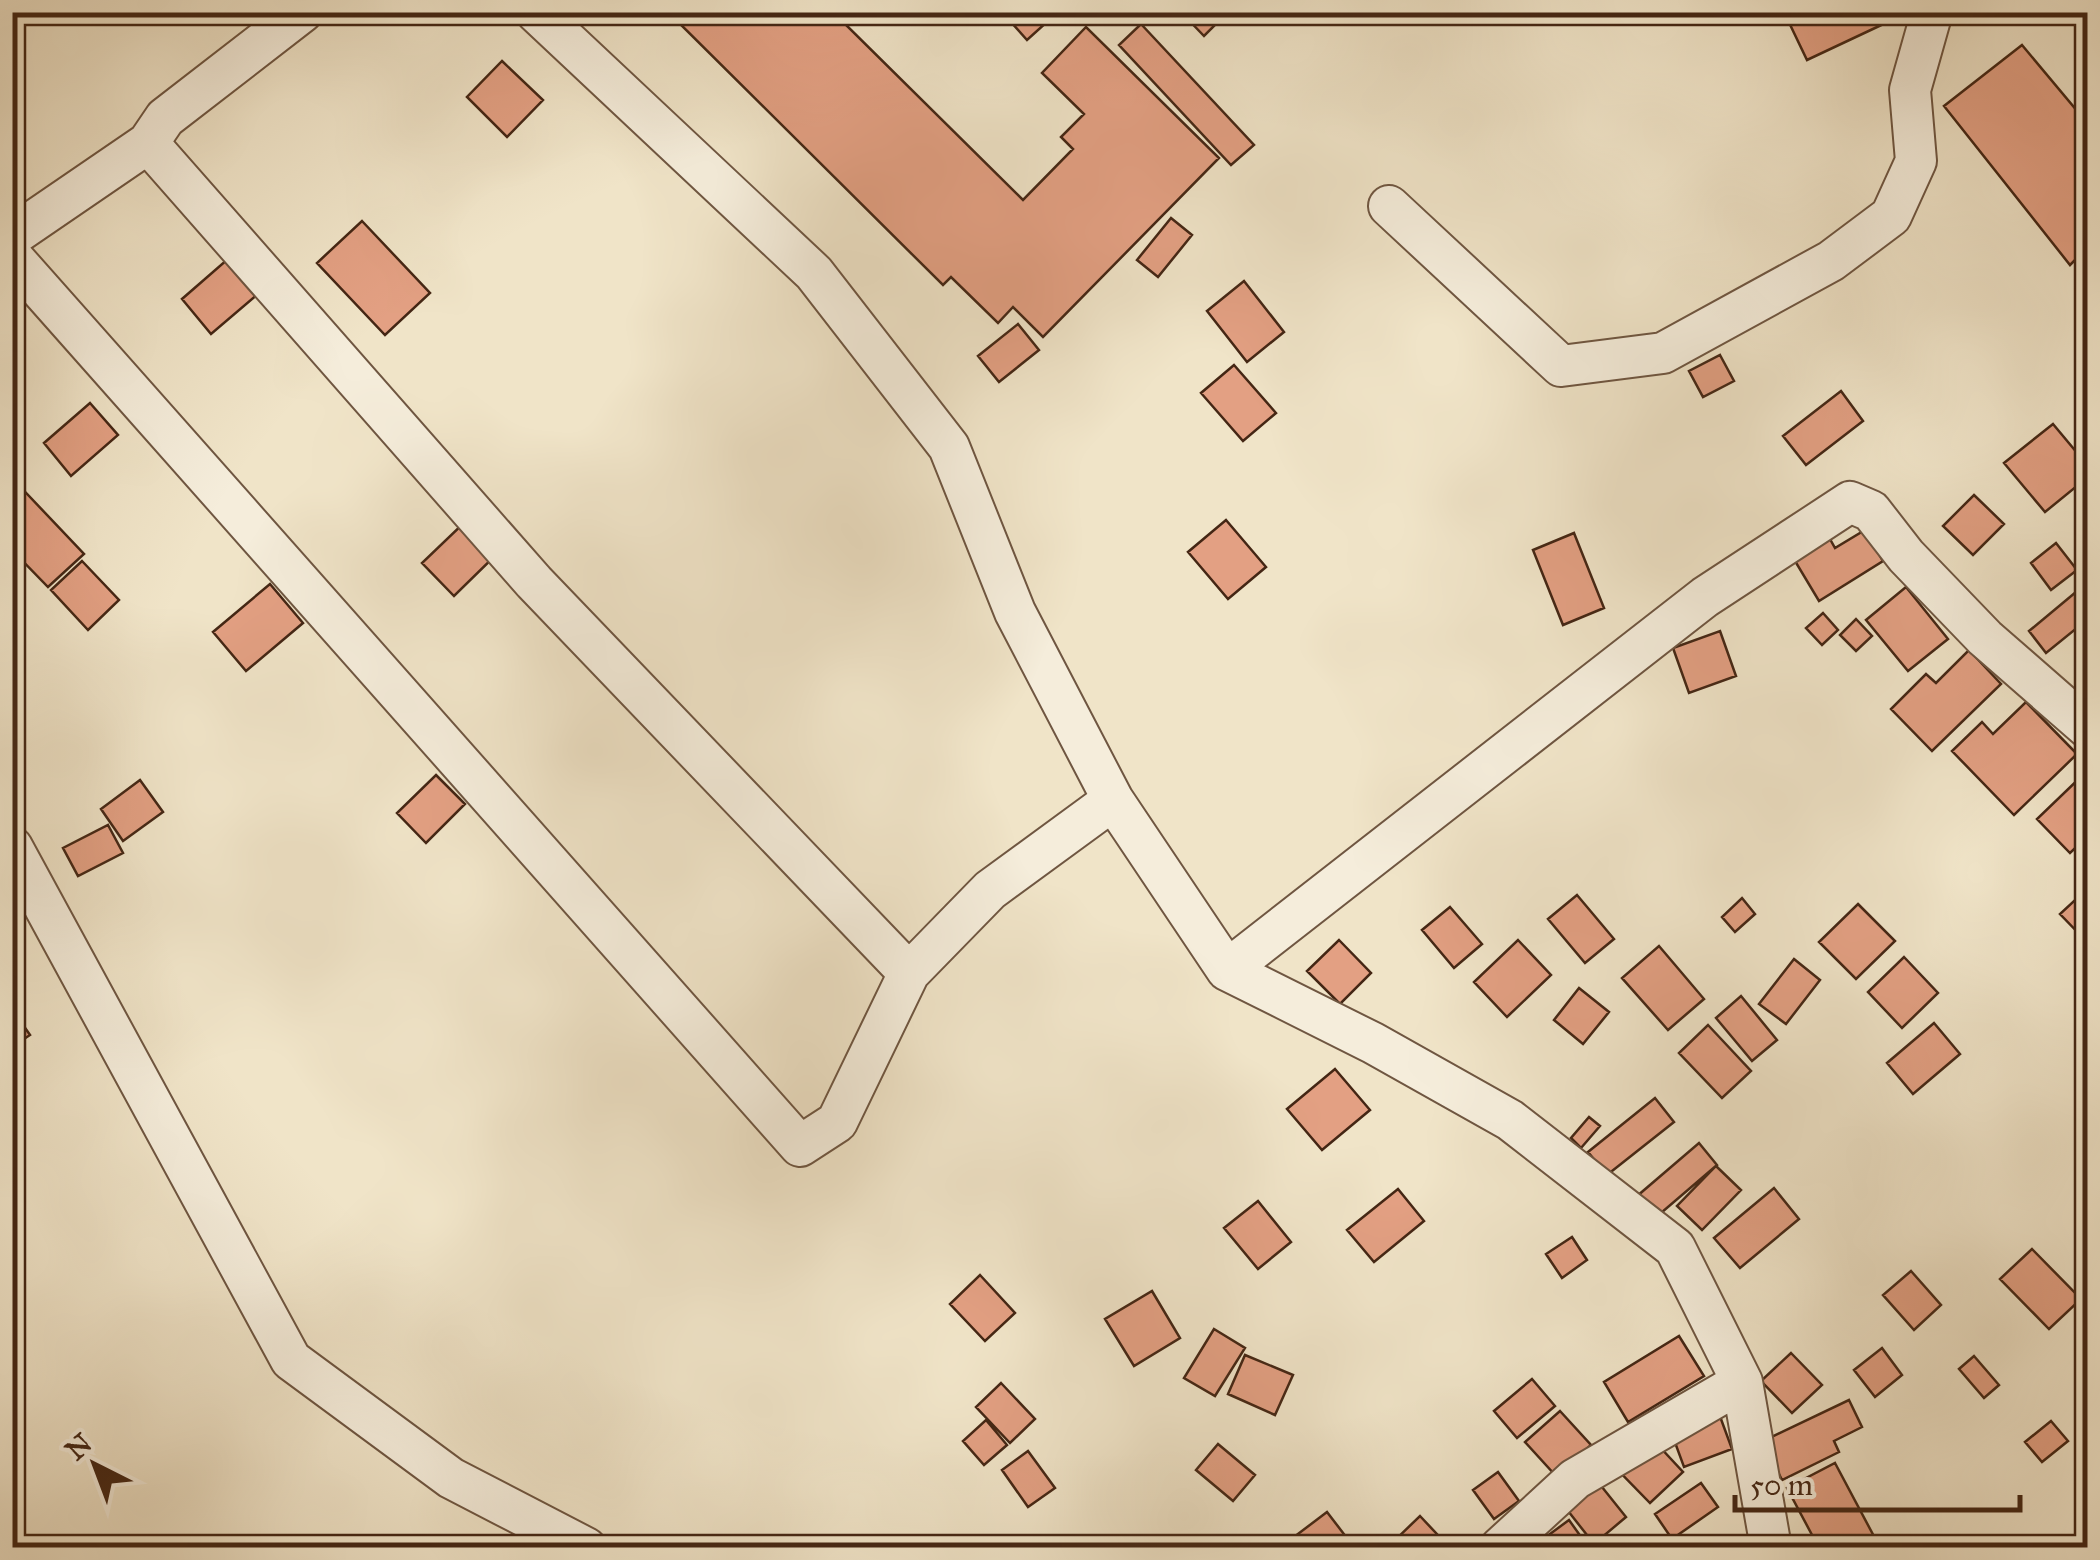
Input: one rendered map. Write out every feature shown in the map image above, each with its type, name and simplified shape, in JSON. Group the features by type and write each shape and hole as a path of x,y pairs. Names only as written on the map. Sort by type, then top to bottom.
{"street":[{"path":"12,236 148,143 165,118 302,12"},
{"path":"536,12 814,273 949,447 1015,612 1113,800 1227,970 1373,1043 1510,1120 1675,1248 1742,1382 1771,1548"},
{"path":"1390,206 1561,366 1663,354 1831,260 1891,216 1916,161 1910,90 1932,12"},
{"path":"148,143 534,582 908,973"},
{"path":"12,256 800,1146 837,1122 908,973 990,890 1113,800"},
{"path":"1227,970 1705,597 1850,502 1870,511 1906,556 1984,638 2088,728"},
{"path":"12,847 291,1360 451,1478 586,1548"},
{"path":"1500,1548 1574,1479 1742,1382"}],"building":[{"path":"668,12 833,12 1023,200 1073,149 1061,137 1084,114 1042,73 1086,27 1219,158 1043,337 1013,307 998,323 951,277 943,285"},
{"path":"1002,12 1058,12 1027,40"},
{"path":"1181,12 1228,12 1204,36"},
{"path":"1784,12 1909,12 1807,60"},
{"path":"1141,24 1254,145 1231,165 1119,45"},
{"path":"2022,45 2088,124 2088,247 2070,265 1944,106"},
{"path":"502,61 543,100 507,137 467,97"},
{"path":"1171,218 1192,235 1158,277 1137,260"},
{"path":"362,221 430,293 385,335 317,263"},
{"path":"236,252 266,287 211,334 182,299"},
{"path":"1244,281 1284,332 1247,362 1207,311"},
{"path":"1018,324 1039,350 999,382 978,356"},
{"path":"1720,355 1734,381 1703,397 1689,371"},
{"path":"1234,365 1276,413 1243,441 1201,393"},
{"path":"1841,391 1863,421 1806,465 1783,436"},
{"path":"90,403 118,435 71,476 44,443"},
{"path":"2053,424 2088,466 2088,477 2045,512 2004,463"},
{"path":"12,478 84,554 48,587 12,550"},
{"path":"1974,495 2004,524 1973,555 1943,526"},
{"path":"470,517 501,550 454,596 422,563"},
{"path":"1226,520 1266,567 1228,599 1188,552"},
{"path":"1825,530 1835,548 1865,530 1883,561 1819,601 1789,551"},
{"path":"1574,533 1604,608 1563,625 1533,550"},
{"path":"2056,543 2077,570 2051,590 2031,563"},
{"path":"82,561 119,600 88,630 51,590"},
{"path":"2088,582 2088,619 2046,653 2029,631"},
{"path":"270,584 303,623 246,671 213,632"},
{"path":"1906,587 1948,639 1908,671 1866,620"},
{"path":"1823,613 1838,630 1822,645 1806,628"},
{"path":"1856,619 1872,636 1856,651 1840,635"},
{"path":"1720,631 1736,676 1689,693 1673,648"},
{"path":"1969,650 2001,684 1932,751 1891,709 1926,674 1936,683"},
{"path":"2026,702 2077,754 2014,815 1952,751 1982,722 1993,734"},
{"path":"2088,770 2088,836 2070,853 2037,819"},
{"path":"436,775 465,804 426,843 397,813"},
{"path":"140,780 163,812 123,841 101,809"},
{"path":"108,825 123,853 78,876 63,848"},
{"path":"2088,888 2088,943 2060,914"},
{"path":"1577,895 1614,939 1585,963 1548,919"},
{"path":"1742,898 1755,914 1735,932 1722,917"},
{"path":"1858,904 1895,941 1856,979 1819,942"},
{"path":"1450,907 1482,944 1454,968 1422,930"},
{"path":"1339,940 1371,973 1340,1004 1307,971"},
{"path":"1518,940 1551,975 1507,1017 1474,982"},
{"path":"1659,946 1704,999 1668,1030 1622,978"},
{"path":"1904,957 1938,993 1902,1028 1868,992"},
{"path":"1794,959 1820,980 1786,1024 1759,1004"},
{"path":"1579,988 1609,1012 1583,1044 1554,1020"},
{"path":"1741,996 1777,1040 1752,1061 1716,1018"},
{"path":"12,1009 30,1035 12,1047"},
{"path":"1934,1023 1960,1054 1913,1094 1887,1063"},
{"path":"1708,1025 1751,1071 1722,1098 1679,1053"},
{"path":"1335,1069 1370,1110 1322,1150 1287,1109"},
{"path":"1655,1098 1674,1122 1607,1175 1588,1152"},
{"path":"1589,1117 1600,1126 1581,1148 1571,1138"},
{"path":"1699,1143 1717,1165 1654,1219 1636,1197"},
{"path":"1716,1166 1741,1190 1702,1230 1677,1206"},
{"path":"1774,1188 1799,1219 1740,1268 1714,1238"},
{"path":"1398,1189 1424,1221 1374,1262 1347,1230"},
{"path":"1258,1201 1291,1242 1258,1269 1224,1228"},
{"path":"1572,1237 1587,1260 1562,1278 1546,1254"},
{"path":"2032,1249 2081,1299 2049,1329 2000,1279"},
{"path":"1911,1271 1941,1305 1914,1330 1883,1295"},
{"path":"980,1275 1015,1313 985,1341 950,1304"},
{"path":"1152,1291 1180,1338 1134,1366 1105,1319"},
{"path":"1214,1329 1245,1348 1215,1396 1184,1378"},
{"path":"1679,1336 1704,1376 1628,1422 1604,1382"},
{"path":"1882,1348 1902,1375 1875,1397 1854,1370"},
{"path":"1791,1353 1822,1385 1792,1413 1761,1381"},
{"path":"1245,1355 1293,1375 1275,1415 1228,1394"},
{"path":"1974,1356 1999,1385 1984,1398 1959,1369"},
{"path":"1532,1379 1555,1406 1517,1438 1494,1411"},
{"path":"1001,1383 1035,1419 1010,1443 976,1407"},
{"path":"1714,1400 1732,1449 1684,1467 1666,1418"},
{"path":"1849,1400 1862,1427 1834,1441 1839,1452 1782,1480 1763,1441"},
{"path":"1560,1411 1591,1445 1556,1476 1525,1442"},
{"path":"986,1420 1007,1445 984,1465 963,1441"},
{"path":"2051,1421 2068,1441 2042,1462 2025,1442"},
{"path":"1644,1430 1683,1472 1650,1503 1610,1462"},
{"path":"1218,1444 1255,1475 1233,1501 1196,1470"},
{"path":"1028,1451 1055,1488 1028,1507 1002,1470"},
{"path":"1835,1463 1877,1542 1867,1548 1819,1548 1787,1488"},
{"path":"1586,1467 1626,1517 1594,1544 1554,1493"},
{"path":"1498,1472 1519,1501 1494,1519 1473,1490"},
{"path":"1701,1483 1718,1507 1672,1539 1655,1514"},
{"path":"1327,1512 1350,1542 1343,1548 1296,1548 1290,1540"},
{"path":"1420,1516 1450,1548 1396,1548 1392,1543"},
{"path":"1569,1520 1589,1548 1531,1548"},
{"path":"1629,1536 1639,1548 1616,1548"}]}
